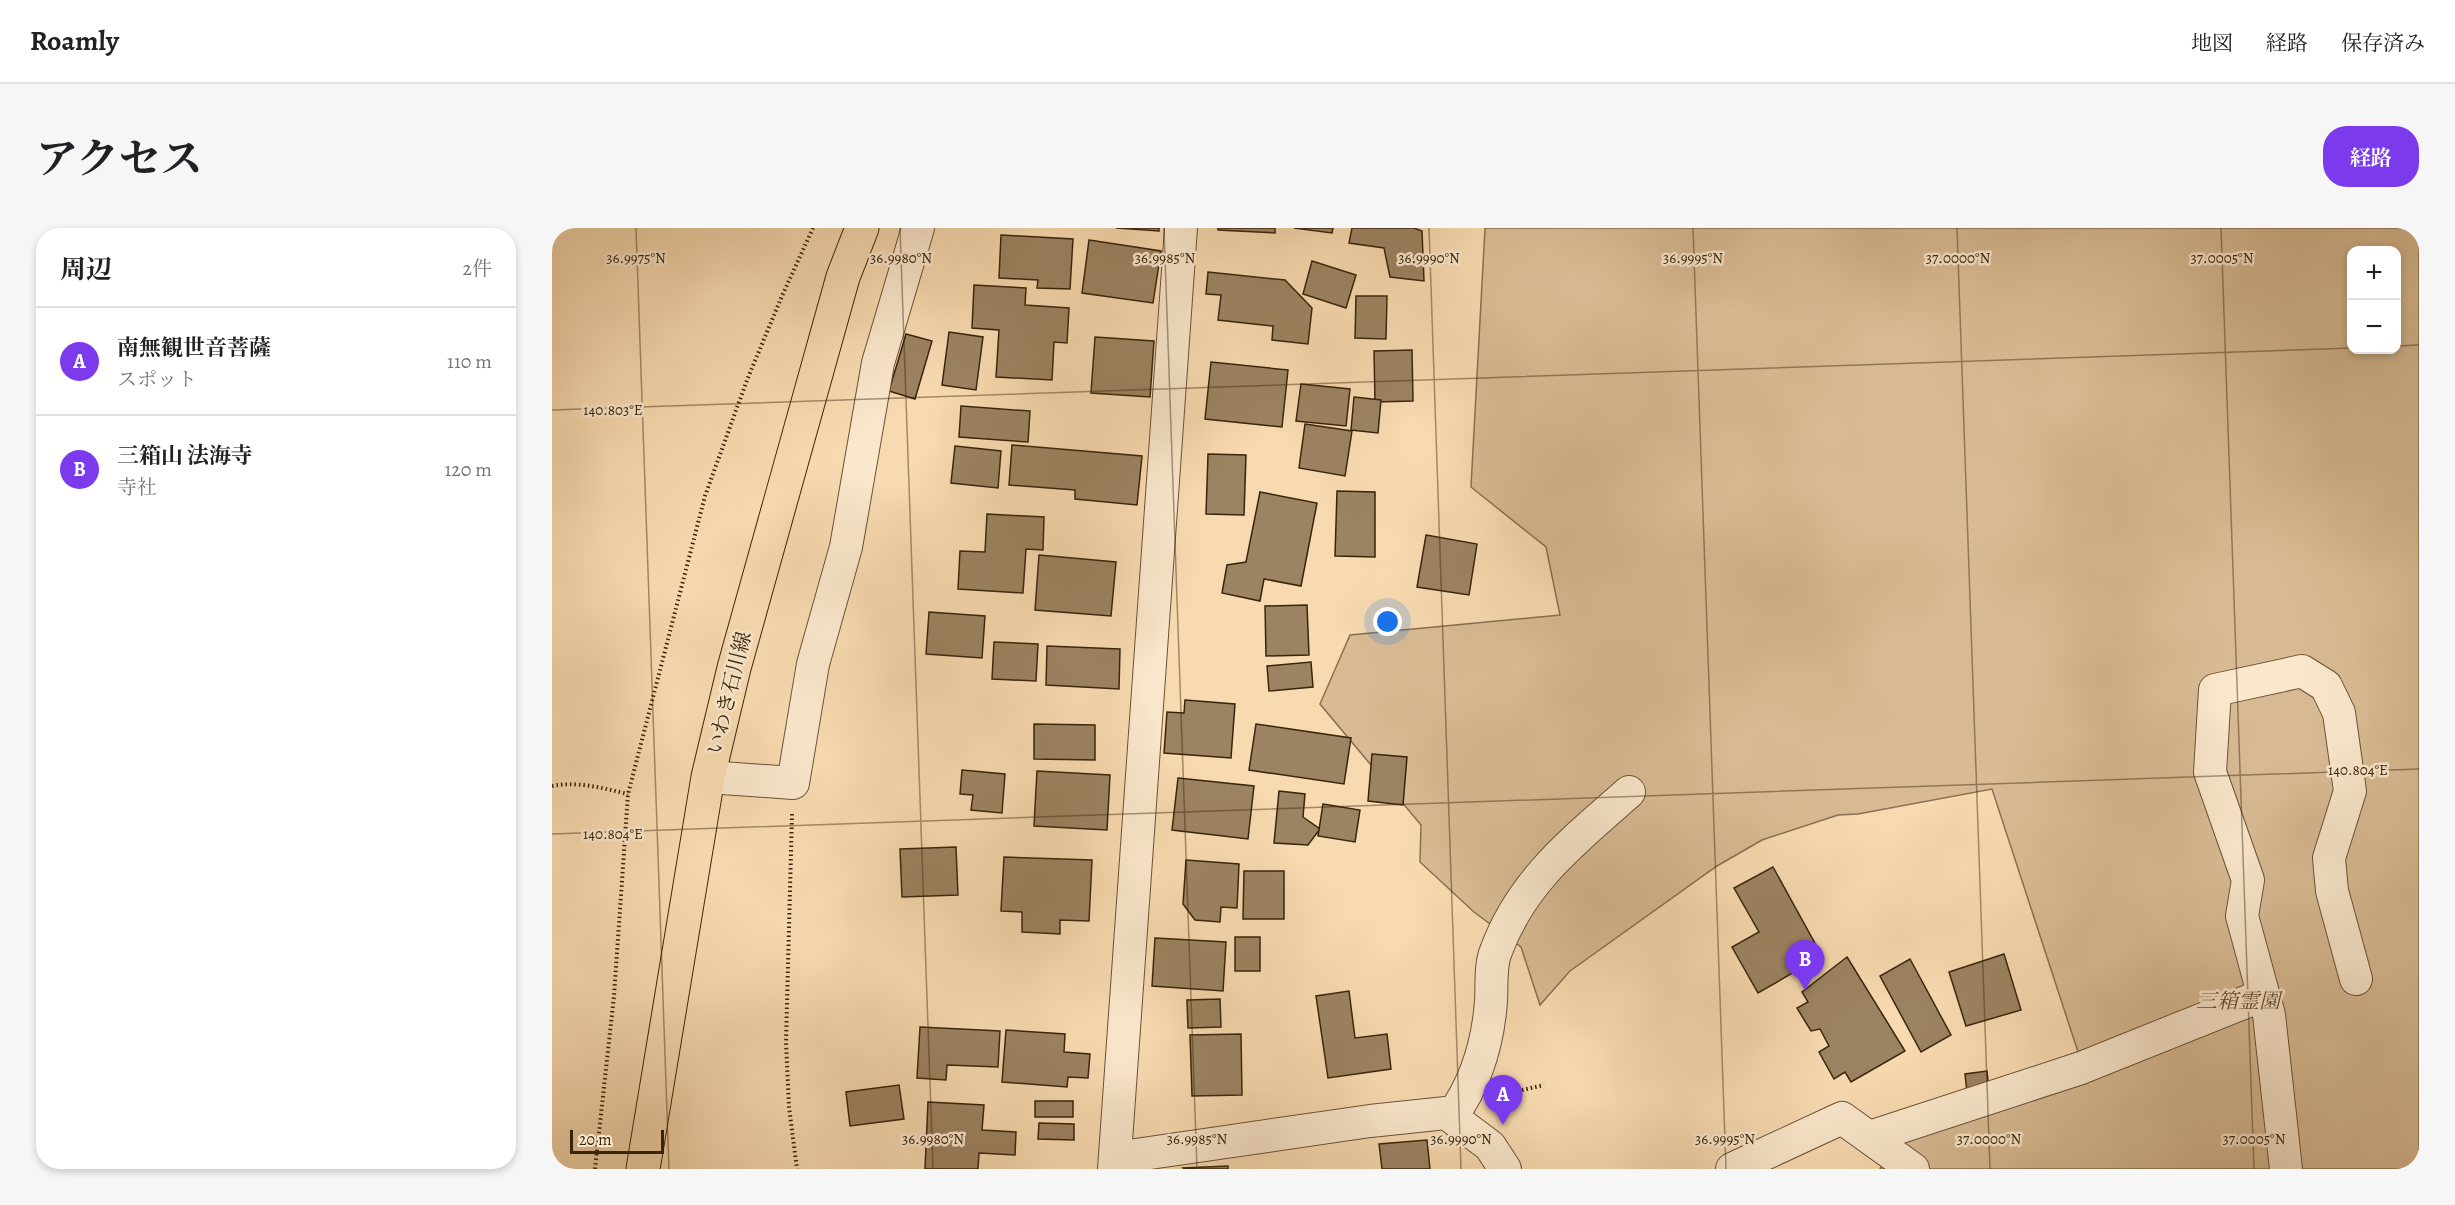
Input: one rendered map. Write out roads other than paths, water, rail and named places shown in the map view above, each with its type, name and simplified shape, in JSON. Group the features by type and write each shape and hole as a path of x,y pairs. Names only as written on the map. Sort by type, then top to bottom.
{"main road":[{"name":"いわき石川線","path":"643,1169 708,777 734,668 843,277 862,228"}],"street":[{"path":"708,777 793,783 813,664 846,547 878,363 918,228"},
{"path":"1181,228 1115,1163 1370,1121 1446,1113 1490,1146 1505,1169"},
{"path":"2286,1169 2269,1015 2242,916 2248,880 2210,772 2215,690 2302,671 2326,686 2339,713 2350,791 2329,858 2332,891 2356,979"},
{"path":"1452,1116 1481,1062 1489,1026 1495,953 1522,898 1547,866 1629,792"},
{"path":"1870,1137 2081,1068 2263,995"},
{"path":"1732,1169 1842,1118 1913,1169"}],"place":[{"name":"三箱山 法海寺","path":"1805,990"},
{"name":"南無観世音菩薩","path":"1503,1125"}],"park label":[{"name":"三箱霊園","path":"2238,1001"}]}
